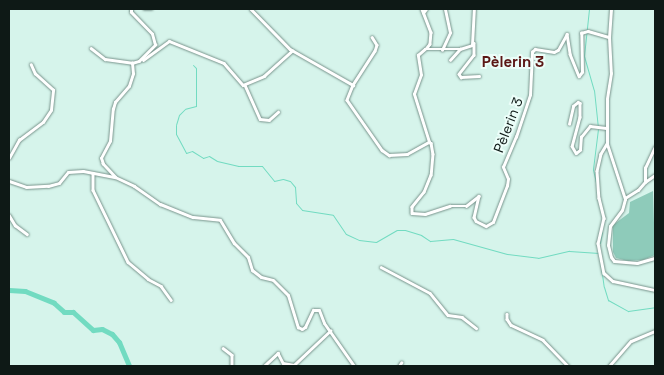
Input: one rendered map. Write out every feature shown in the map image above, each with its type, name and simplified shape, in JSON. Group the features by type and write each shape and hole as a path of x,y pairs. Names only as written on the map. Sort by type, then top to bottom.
{"street":[{"path":"131,9 131,12 152,34 155,40 154,49 139,61"},
{"path":"144,9 152,9"},
{"path":"251,9 292,51 354,86"},
{"path":"372,37 376,45 375,51 347,100 382,150 389,154 407,154 429,142 414,94 421,75 418,55 430,44 431,32 422,9"},
{"path":"423,13 426,9"},
{"path":"442,50 450,33 445,9"},
{"path":"474,9 474,55 459,74 461,77 479,76"},
{"path":"611,9 609,37 611,73 607,99 607,144 625,199 622,210 609,230 611,257 614,261 637,263 655,258"},
{"name":"Pèlerin 3","path":"429,142 431,143 433,154 431,174 424,192 412,207 412,213 425,214 450,206 466,206 478,196 479,200 474,213 476,221 486,226 493,222 507,186 508,179 503,167 530,95 532,52 535,49 554,52 558,50 567,34 570,54 579,76 582,72 581,33 586,31 609,37"},
{"path":"91,48 105,59 132,63 149,57 169,41 224,63 240,83 245,85 260,118 269,120 278,112"},
{"path":"426,48 442,50 460,49 471,46 474,42"},
{"path":"450,60 460,49"},
{"path":"245,85 264,76 292,51"},
{"path":"132,63 132,78 125,92 115,102 111,118 110,142 101,158 103,164 115,177 172,209 193,217 220,220 234,243 248,257 252,270 261,277 273,280 284,290 293,305 298,328 305,327 310,314 316,309 354,366"},
{"path":"9,158 20,140 43,122 51,110 53,90 35,74 31,65"},
{"path":"569,124 573,106 578,102 580,103 580,117 572,146 576,153 580,150 581,137 590,126 606,128"},
{"path":"607,144 601,154 597,171 599,198 604,218 599,238 599,254 604,273 609,279 655,290"},
{"path":"645,182 645,168 655,147"},
{"path":"9,180 26,187 38,187 58,183 68,172 73,170 115,177"},
{"path":"93,173 93,190 128,262 148,280 161,286 172,300"},
{"path":"625,199 655,175"},
{"path":"9,215 15,225 27,234"},
{"path":"381,267 430,293 448,315 462,317 476,328"},
{"path":"507,314 511,324 543,340 568,366"},
{"path":"264,366 278,353 282,363 294,365 330,331"},
{"path":"609,366 631,341 655,331"},
{"path":"223,348 232,355 232,366"}],"green space":[{"path":"653,191 655,255 643,260 628,261 616,258 613,252 613,225 629,213 630,202"}],"waterway":[{"path":"589,9 584,56 594,90 598,126"},
{"path":"193,65 196,68 196,106 185,109 179,115 176,125 176,134 186,153 192,151 203,158 209,156 217,161 238,166 262,166 274,181 283,179 290,181 295,187 296,203 302,210 333,215 346,234 359,240 376,242 397,230 405,230 421,235 430,241 453,239 507,254 538,258 569,251 599,253 608,300 628,311 655,307"},
{"path":"597,187 593,169 598,129"},
{"path":"600,243 602,232"},
{"path":"9,290 25,291 54,303 64,312 73,312 93,330 102,329 112,334 119,342 129,366"}],"district":[{"name":"Pèlerin 3","path":"513,62"}]}
